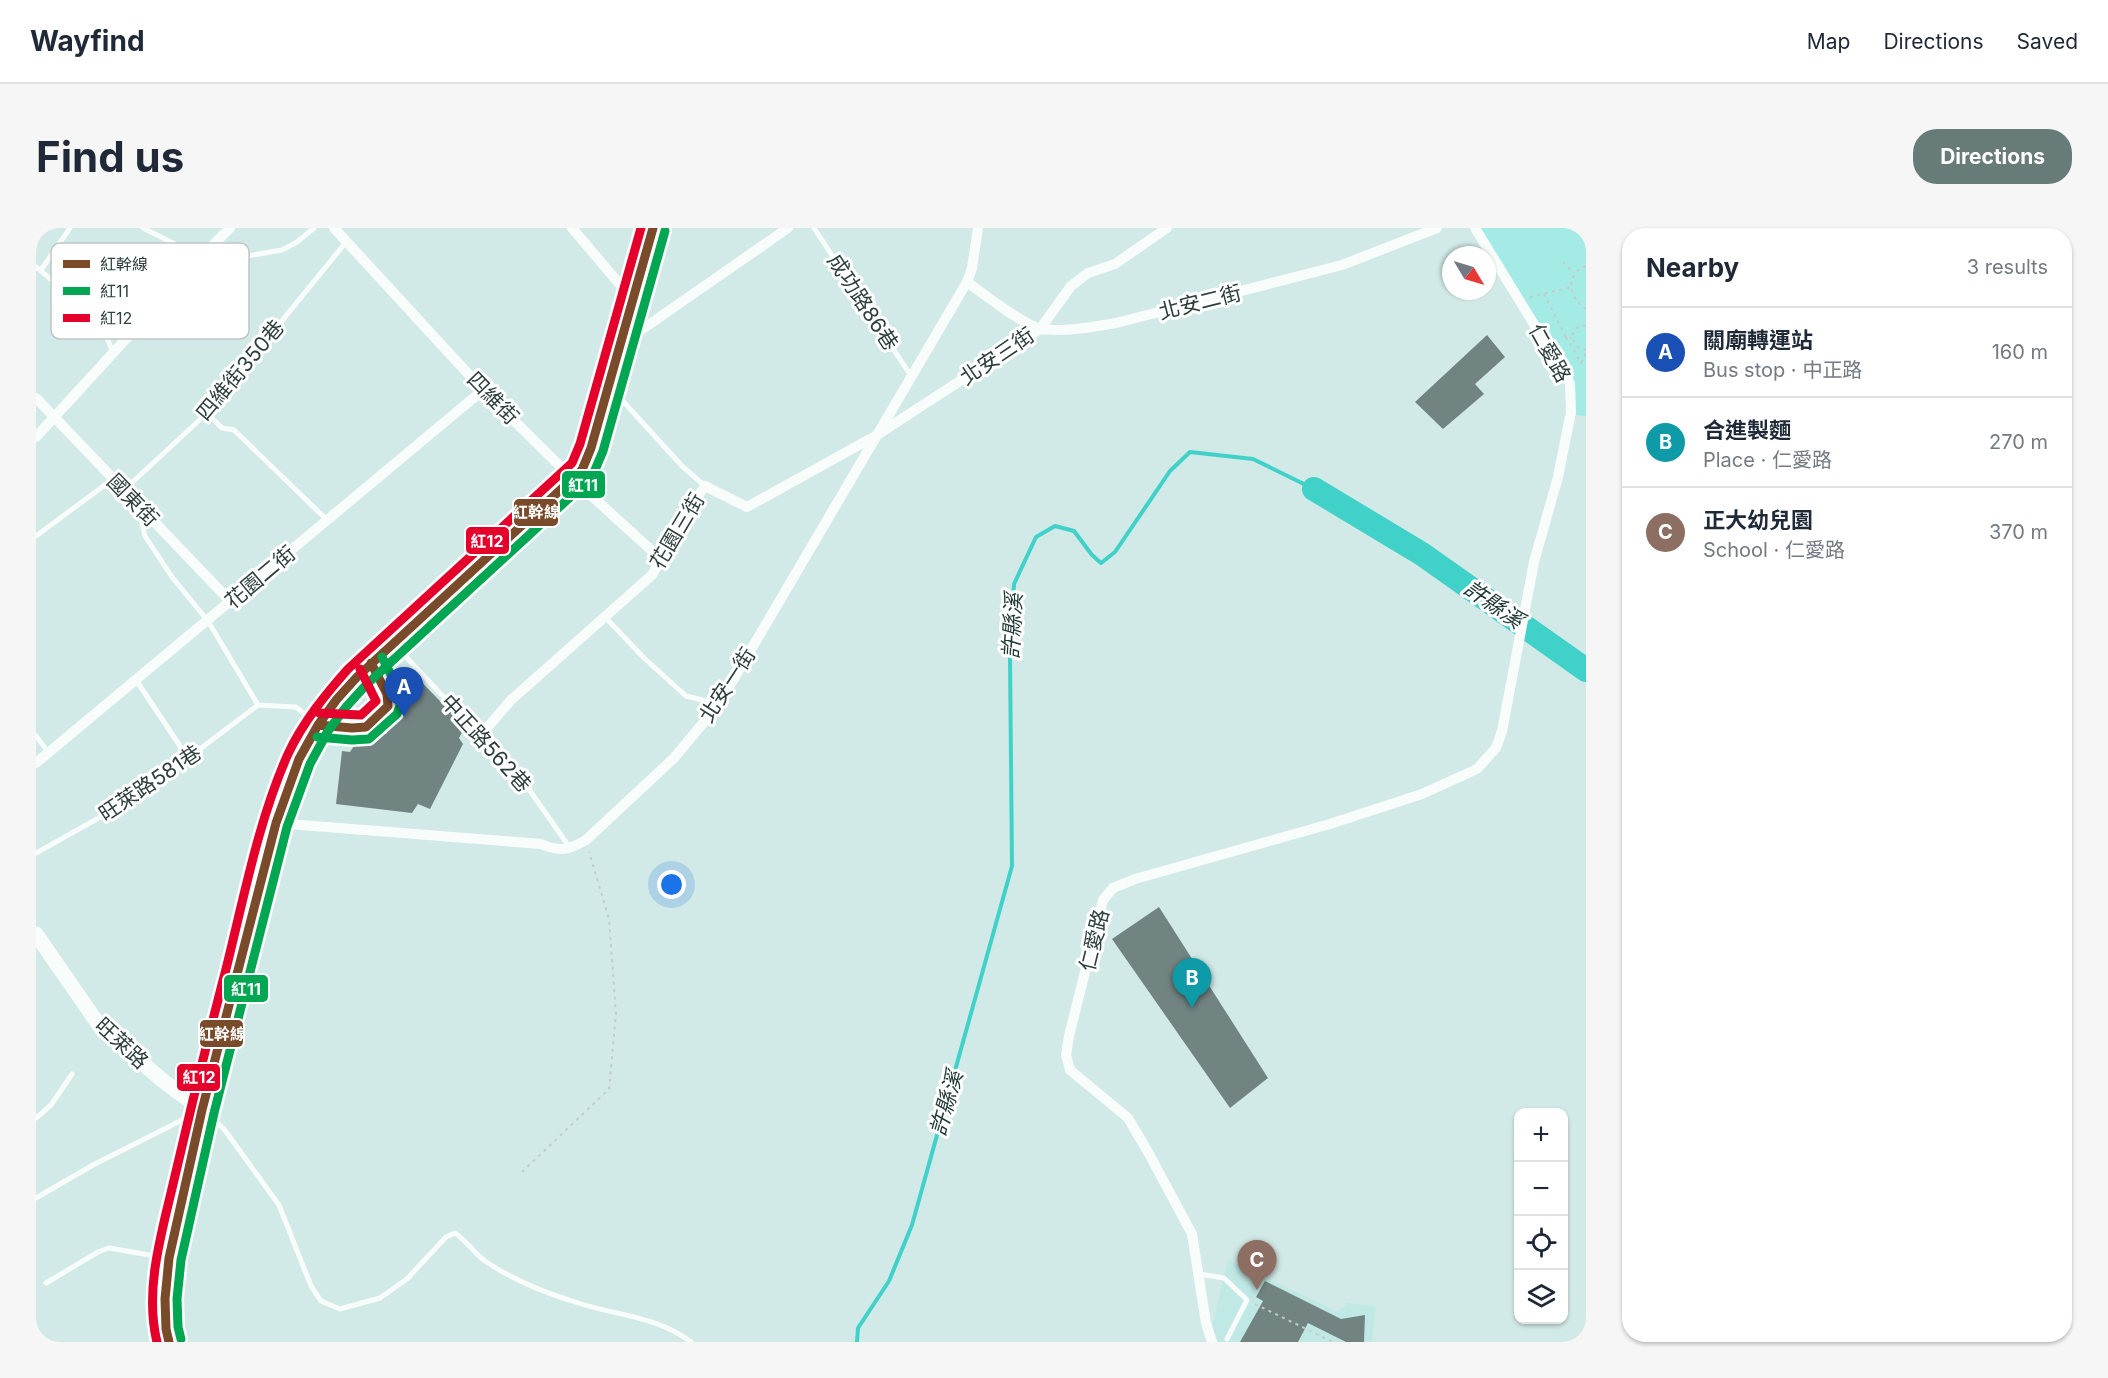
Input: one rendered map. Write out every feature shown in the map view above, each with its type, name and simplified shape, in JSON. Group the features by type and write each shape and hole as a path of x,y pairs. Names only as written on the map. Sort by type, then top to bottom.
{"main road":[{"path":"169,1342 165,1299 169,1258 202,1110 276,823 299,759 318,724 337,699 371,663 573,479 588,460 653,228"},
{"name":"旺萊路","path":"36,934 99,1025 162,1080 202,1110"}],"street":[{"path":"215,243 230,228"},
{"name":"四維街","path":"334,228 483,390 573,479 661,559"},
{"path":"572,228 634,302"},
{"path":"621,344 788,228"},
{"name":"北安一街","path":"570,849 586,840 666,766 719,704 967,282 972,268 978,228"},
{"name":"北安二街","path":"1040,329 1089,327 1116,323 1342,265 1437,228"},
{"name":"仁愛路","path":"1212,1342 1206,1323 1192,1234 1128,1118 1070,1070 1066,1055 1093,935 1103,900 1113,888 1135,879 1330,824 1422,794 1477,769 1496,748 1502,731 1534,562 1558,477 1569,423 1570,383 1475,228"},
{"name":"北安三街","path":"877,435 1040,329 1071,286 1088,273 1115,264 1165,229"},
{"path":"967,282 1014,315 1040,329"},
{"path":"36,437 127,339"},
{"name":"花園二街","path":"36,763 483,390"},
{"name":"國東街","path":"36,398 230,601"},
{"name":"花園三街","path":"481,735 511,700 652,575 661,559 666,542 705,486 747,507 877,435"},
{"path":"276,823 541,844 553,849 570,849"}],"lane":[{"path":"58,243 70,228"},
{"path":"143,228 173,243"},
{"path":"249,256 282,250 297,242 314,228"},
{"name":"成功路86巷","path":"814,228 911,376"},
{"name":"四維街350巷","path":"123,490 207,413 348,241"},
{"path":"51,252 38,268 51,279"},
{"path":"108,339 114,354"},
{"path":"608,386 682,466 705,486"},
{"path":"207,413 222,428 234,430 328,521"},
{"path":"36,536 113,479"},
{"path":"137,504 145,536 172,577 208,621 258,705 296,707 318,724 352,728 366,727 388,705 387,694 371,663"},
{"path":"605,617 644,658 686,696 719,704"},
{"name":"中正路562巷","path":"394,643 526,785 570,849"},
{"path":"136,680 188,758"},
{"name":"旺萊路581巷","path":"36,853 104,815 188,758 258,705"},
{"path":"36,736 49,753"},
{"path":"36,1118 51,1105 72,1074"},
{"path":"36,1190 38,1197 202,1110 224,1129 279,1205 311,1286 321,1301 340,1309 380,1298 407,1279 446,1237 455,1233 484,1260 525,1282 571,1301 669,1328 691,1342"},
{"path":"46,1283 98,1252 109,1248 169,1258"},
{"path":"1199,1274 1224,1278 1247,1300 1227,1339"}],"path":[{"path":"1578,228 1586,240"},
{"path":"1563,262 1575,274"},
{"path":"1586,266 1575,274 1571,287 1575,300 1586,309"},
{"path":"1571,287 1544,294 1581,363 1586,351 1578,347 1572,338 1573,332 1578,327 1586,326"},
{"path":"1566,337 1572,338"},
{"path":"522,1172 609,1089 616,1014 609,919 586,840"},
{"path":"1247,1300 1333,1342"}],"shaded area":[{"path":"1478,228 1586,228 1586,416 1574,415 1573,385 1562,360 1496,256 1496,246 1489,246"},
{"path":"1228,1260 1339,1312 1347,1303 1376,1306 1372,1342 1218,1342 1212,1326"}],"building":[{"path":"1487,335 1505,357 1475,384 1484,394 1443,429 1415,402"},
{"path":"408,668 465,727 459,738 463,744 430,809 418,804 412,813 336,804 342,751 350,752 363,732 386,734 405,703 400,696 400,677"},
{"path":"1159,907 1268,1078 1230,1108 1112,939"},
{"path":"1265,1281 1341,1319 1365,1315 1364,1342 1346,1342 1308,1323 1298,1342 1240,1342 1263,1301 1256,1297"}],"waterway":[{"name":"許縣溪","path":"857,1342 858,1328 889,1281 912,1225 1012,866 1010,658 1014,584 1036,537 1055,526 1074,531 1101,563 1115,552 1170,471 1190,452 1253,459 1314,489"},
{"name":"許縣溪","path":"1314,489 1422,554 1586,670"}],"transit line":[{"name":"紅12","path":"157,1342 152,1302 160,1240 252,862 268,806 288,754 315,709 348,669 572,463 580,444 641,228"},
{"name":"紅幹線","path":"169,1342 165,1299 169,1258 202,1110 276,823 299,759 318,725 357,677 582,470 591,448 653,228"},
{"name":"紅11","path":"181,1339 177,1299 181,1260 214,1113 287,827 310,764 328,731 366,685 592,477 603,451 665,231"},
{"name":"紅11","path":"317,737 369,739 397,714 400,706 399,691 382,657"},
{"name":"紅幹線","path":"318,725 366,727 388,706 387,694 371,663"},
{"name":"紅12","path":"319,713 361,715 376,701 360,669"}],"place":[{"name":"關廟轉運站","path":"404,717"},
{"name":"合進製麵","path":"1192,1008"},
{"name":"正大幼兒園","path":"1257,1290"}]}
